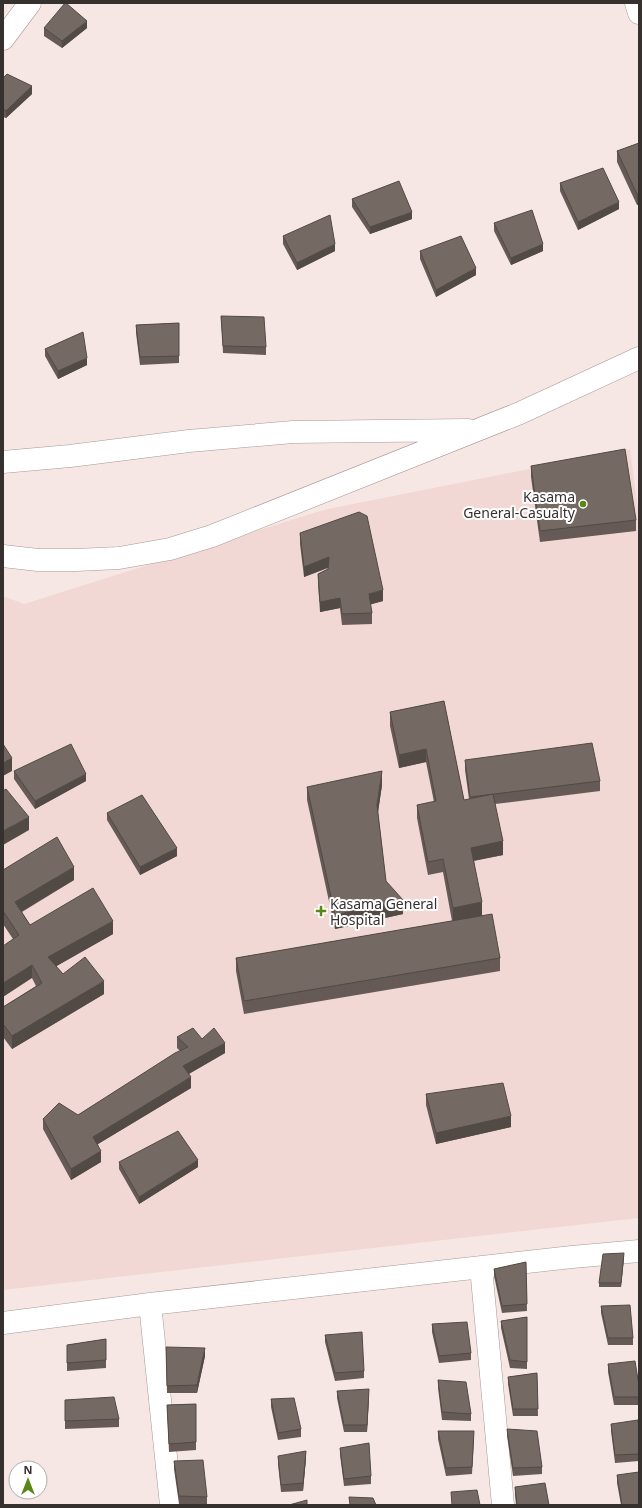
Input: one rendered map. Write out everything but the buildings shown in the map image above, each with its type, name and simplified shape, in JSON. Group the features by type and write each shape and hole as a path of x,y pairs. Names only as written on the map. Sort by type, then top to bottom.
{"street":[{"path":"3,39 30,3"},
{"path":"636,3 639,13"},
{"path":"3,556 38,560 119,558 170,549 212,536 480,430 639,358"},
{"path":"3,462 70,456 189,441 293,432 480,430"},
{"path":"3,1323 150,1304 639,1251"},
{"path":"481,1267 503,1505"},
{"path":"150,1304 170,1505"}],"shaded area":[{"name":"Kasama General Hospital","path":"630,449 639,516 639,1218 3,1290 3,596 24,604 323,510"}],"place":[{"name":"Kasama General-Casualty","path":"583,504"},
{"name":"Kasama General Hospital","path":"321,911"}]}
